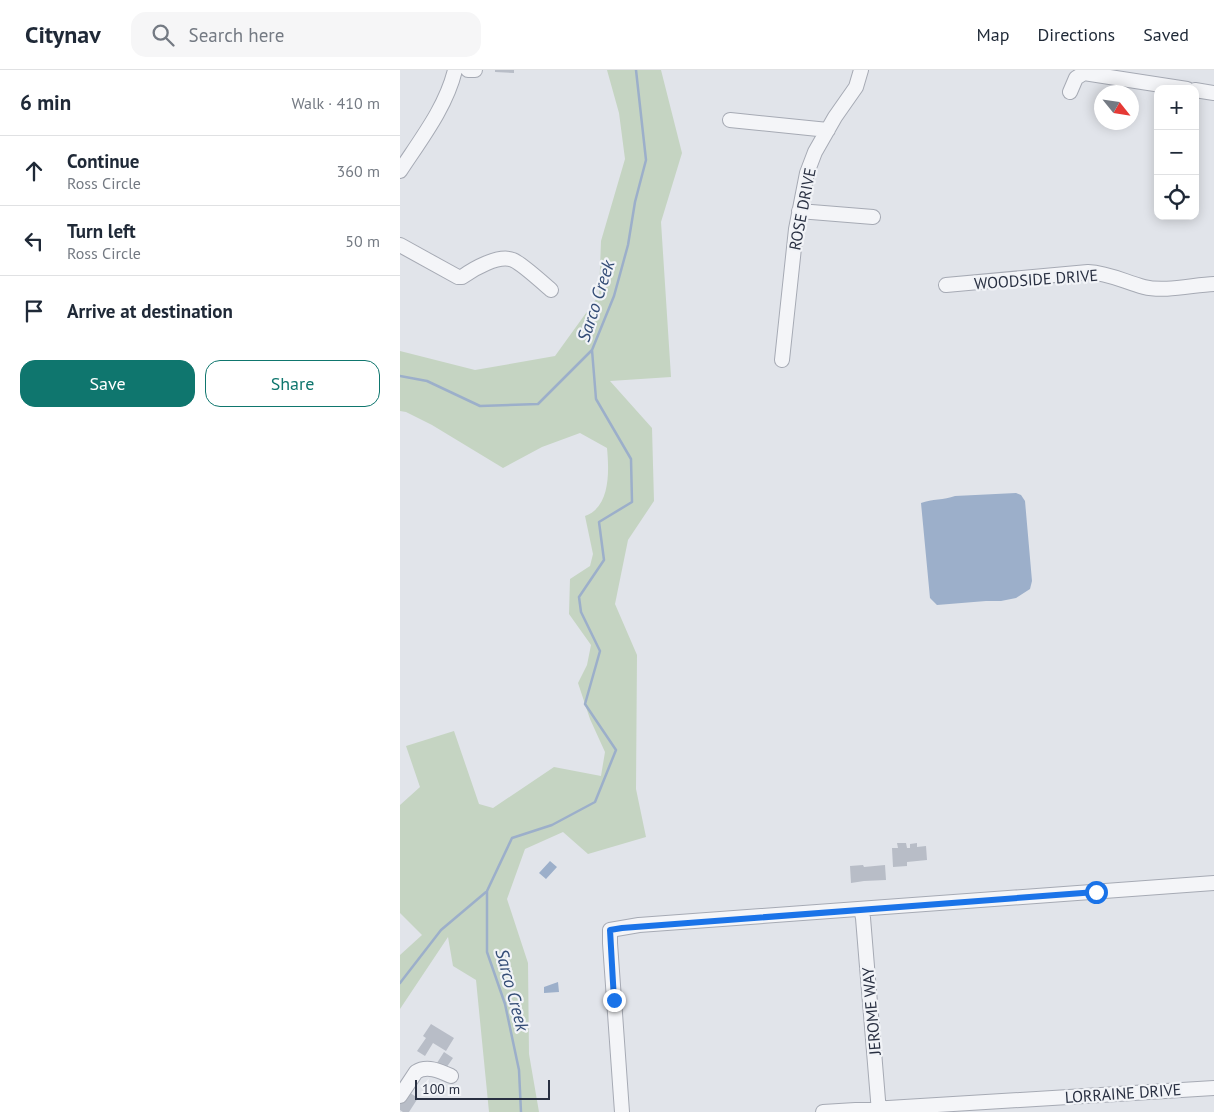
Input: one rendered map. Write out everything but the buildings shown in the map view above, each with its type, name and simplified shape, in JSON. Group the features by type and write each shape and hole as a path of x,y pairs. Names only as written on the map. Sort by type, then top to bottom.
{"street":[{"path":"400,170 437,114 452,83 455,70"},
{"path":"468,70 475,70"},
{"name":"ROSE DRIVE","path":"782,360 799,211 807,173 815,152 856,87 861,70"},
{"path":"1070,92 1076,78 1084,73 1161,85"},
{"path":"1199,91 1214,93"},
{"path":"730,120 828,130"},
{"path":"799,211 872,218"},
{"path":"400,245 458,277 462,277 486,263 505,259 513,260 551,290"},
{"name":"WOODSIDE DRIVE","path":"946,284 1088,272 1102,273 1145,287 1214,284"},
{"path":"622,1112 610,930 639,925 1214,883"},
{"name":"JEROME WAY","path":"861,909 879,1111"},
{"path":"400,1096 416,1072 420,1070 436,1070 450,1076"},
{"name":"LORRAINE DRIVE","path":"823,1112 879,1111 1214,1088"}],"green space":[{"path":"607,70 661,70 682,153 661,222 671,377 610,381 652,428 654,501 628,540 615,604 637,655 636,789 646,837 588,854 563,832 525,849 507,899 528,963 529,1054 539,1112 489,1112 476,980 453,966 448,937 400,1009 400,955 422,935 400,913 400,805 420,787 406,746 454,731 479,804 493,808 554,767 601,776 605,752 590,719 578,683 587,665 591,645 569,614 570,579 590,566 593,554 585,516 600,505 604,496 608,477 607,448 580,433 542,447 503,468 432,425 400,411 400,351 475,370 555,356 599,295 601,241 625,159 619,113"}],"water":[{"path":"1016,493 1021,495 1025,501 1032,581 1030,589 1016,598 1001,601 937,605 930,598 921,503 955,496"},
{"path":"550,861 557,867 546,879 539,873"},
{"path":"558,982 559,992 544,993 544,987"}],"waterway":[{"name":"Sarco Creek","path":"521,1112 519,1070 505,1004 487,952 487,891 512,838 552,825 595,802 616,750 585,704 600,651 581,612 579,597 604,560 599,522 632,502 631,459 596,399 592,350 614,296 628,245 635,202 646,160 636,70"},
{"path":"400,376 427,381 480,406 538,404 592,350"},
{"path":"400,983 441,930 486,892"}],"route":[{"path":"614,1000 610,930 639,925 1096,892"}]}
